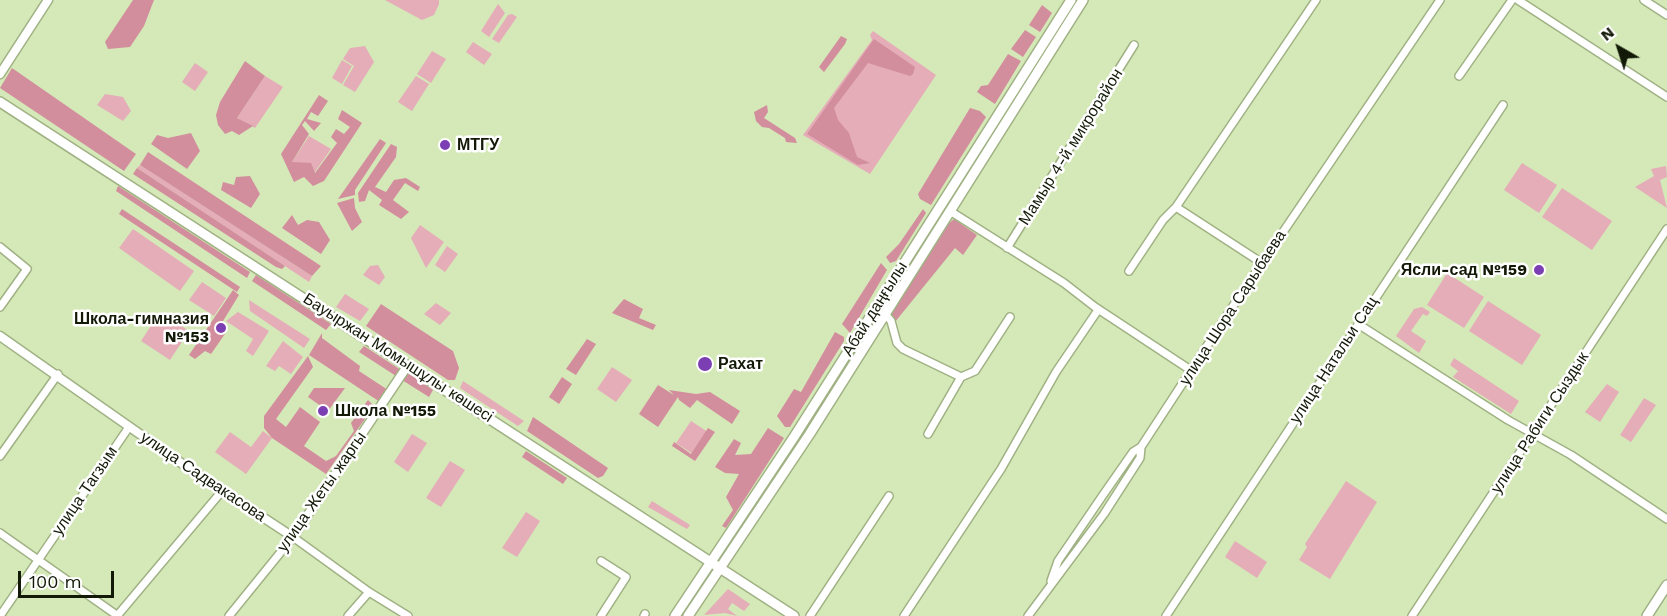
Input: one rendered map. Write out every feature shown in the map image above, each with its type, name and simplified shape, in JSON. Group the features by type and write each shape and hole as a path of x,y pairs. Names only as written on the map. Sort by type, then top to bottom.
{"main road":[{"name":"Абай даңғылы","path":"675,616 712,562 1071,0"},
{"name":"Абай даңғылы","path":"688,616 886,315 1083,0"},
{"name":"Бауыржан Момышұлы көшесі","path":"0,102 794,616"},
{"path":"1647,616 1667,585"}],"street":[{"path":"0,74 48,0"},
{"path":"1129,271 1163,220 1176,207 1316,0"},
{"name":"улица Шора Сарыбаева","path":"1028,616 1104,514 1140,458 1142,447 1262,263 1440,0"},
{"path":"1459,76 1512,0"},
{"path":"1518,0 1667,97"},
{"path":"1644,0 1667,15"},
{"name":"Мамыр 4-й микрорайон","path":"1007,248 1134,45"},
{"name":"улица Натальи Сац","path":"1166,616 1503,105"},
{"path":"1176,207 1262,263"},
{"path":"950,212 1064,283 1098,310 1192,371"},
{"name":"улица Рабиги Сыздык","path":"1412,616 1667,229"},
{"path":"0,248 27,269 0,307"},
{"path":"904,616 1001,469 1056,372 1098,310"},
{"path":"886,315 891,321 897,343 903,349 961,377"},
{"path":"928,434 961,377 975,371 1010,317"},
{"path":"1358,324 1435,375 1508,420 1533,432 1667,519"},
{"name":"улица Садвакасова","path":"0,336 58,374 129,427 222,491 293,537 369,592 408,616"},
{"name":"улица Жеты жаргы","path":"229,616 293,537 408,365"},
{"path":"0,456 58,374"},
{"name":"улица Тагзым","path":"0,616 129,427"},
{"path":"1050,584 1064,552 1133,452 1142,447"},
{"path":"0,533 118,616 222,491"},
{"path":"810,616 889,496"},
{"path":"601,561 626,577 601,616"},
{"path":"348,616 369,592"}],"shaded area":[{"path":"133,0 154,0 144,26 130,47 108,49 105,42"},
{"path":"385,0 439,0 439,4 434,15 422,20"},
{"path":"498,4 505,13 489,37 481,31"},
{"path":"1042,5 1052,13 1040,32 1029,25"},
{"path":"512,14 517,17 499,43 492,39 508,15"},
{"path":"1025,30 1036,37 1023,57 1011,49"},
{"path":"873,31 936,75 870,174 803,135 872,40 870,35"},
{"path":"841,36 847,39 845,44 824,72 819,67"},
{"path":"874,39 915,67 910,76 868,63 834,108 838,120 849,133 857,157 870,163 858,165 807,134"},
{"path":"473,42 492,54 484,65 466,52"},
{"path":"365,46 374,62 355,92 343,85 354,66 343,59 350,48"},
{"path":"432,51 446,59 431,83 417,74"},
{"path":"1008,54 1021,61 995,104 977,92 981,86 988,85"},
{"path":"342,60 352,66 342,84 332,78"},
{"path":"245,61 265,76 237,118 253,126 239,135 232,131 225,134 218,125 216,115 220,102"},
{"path":"195,63 208,72 195,91 182,82"},
{"path":"12,68 136,154 124,171 0,88"},
{"path":"265,76 283,87 255,128 237,118"},
{"path":"416,76 429,84 412,111 398,102"},
{"path":"105,94 123,97 131,111 123,121 97,105"},
{"path":"319,95 328,101 318,116 311,112 307,119 321,123 314,131 305,121 302,125 309,134 292,162 311,163 315,173 337,143 331,137 336,129 344,134 350,127 338,119 342,110 362,123 324,181 313,186 304,177 294,182 281,154"},
{"path":"767,105 768,112 764,118 795,138 797,143 786,142 785,138 769,128 762,127 756,121 754,112"},
{"path":"970,108 980,111 986,117 931,205 920,199 918,194"},
{"path":"191,133 200,151 187,169 151,144 157,135 168,138"},
{"path":"309,136 331,149 312,176 292,162"},
{"path":"380,139 386,143 355,190 355,195 338,199"},
{"path":"391,144 397,147 396,157 375,187 386,192 394,180 406,178 420,187 418,191 405,183 393,200 409,212 401,219 379,205 382,200 369,190 365,201 359,202 358,193"},
{"path":"148,152 321,266 312,276 140,165"},
{"path":"1522,163 1557,185 1539,213 1504,190"},
{"path":"140,165 312,276 309,282 137,168"},
{"path":"1666,166 1667,177 1660,180 1667,208 1635,187 1654,176 1651,169"},
{"path":"137,168 285,266 282,269 276,267 133,174"},
{"path":"250,176 260,194 251,208 221,190 223,182 234,185 236,177"},
{"path":"118,186 250,272 247,278 116,191"},
{"path":"1562,188 1612,221 1592,250 1542,217"},
{"path":"354,198 355,208 362,222 352,231 337,203"},
{"path":"122,209 240,287 237,292 119,214"},
{"path":"923,209 926,213 896,261 890,263 886,257 899,244"},
{"path":"292,215 298,225 307,220 319,222 330,240 321,254 282,228"},
{"path":"954,219 977,235 963,255 955,248 895,322 889,312 942,229"},
{"path":"420,225 444,242 426,268 411,238"},
{"path":"133,229 194,271 180,291 119,248"},
{"path":"447,246 458,254 445,272 435,265"},
{"path":"881,263 887,270 850,333 842,324"},
{"path":"378,265 385,277 379,285 363,275 370,266"},
{"path":"1447,273 1484,297 1464,328 1427,305"},
{"path":"256,275 331,324 326,330 252,281"},
{"path":"202,282 226,298 214,316 189,300"},
{"path":"233,290 239,295 220,326 227,331 211,354 205,351 195,359 189,355"},
{"path":"345,294 369,309 360,321 336,307"},
{"path":"624,299 643,309 639,318 656,325 653,330 612,313"},
{"path":"249,300 310,339 304,348 250,311"},
{"path":"1488,301 1541,335 1522,365 1469,331"},
{"path":"436,303 451,313 440,325 424,314"},
{"path":"381,304 453,351 459,368 455,380 448,380 366,326"},
{"path":"1422,307 1430,312 1427,316 1423,314 1411,331 1426,341 1419,353 1396,336 1414,309"},
{"path":"160,312 189,331 170,360 141,341"},
{"path":"238,312 269,331 253,356 246,351 253,339 226,321"},
{"path":"835,332 844,337 844,341 790,427 785,427 777,416 794,389 801,392"},
{"path":"322,333 322,338 360,366 359,371 388,390 380,402 309,355"},
{"path":"587,339 596,344 576,375 566,369"},
{"path":"283,341 303,357 291,374 279,366 275,371 266,366"},
{"path":"364,346 401,370 396,376 359,352"},
{"path":"308,356 313,367 276,419 286,427 300,407 320,422 304,446 326,461 336,456 354,431 351,423 368,400 374,406 326,474 272,438 264,428 264,416"},
{"path":"1454,358 1519,401 1511,414 1453,377 1458,371 1450,365"},
{"path":"612,367 632,380 616,402 597,389"},
{"path":"407,372 433,390 429,397 402,380"},
{"path":"562,377 572,384 559,404 549,397"},
{"path":"463,381 524,421 518,426 460,388"},
{"path":"1607,384 1619,392 1600,422 1585,412"},
{"path":"658,385 674,395 669,390 696,394 710,392 740,411 732,424 697,400 690,408 678,397 658,427 639,414"},
{"path":"314,388 345,388 328,411 308,397"},
{"path":"1644,398 1656,405 1631,442 1620,435"},
{"path":"533,417 608,468 603,476 598,478 527,431"},
{"path":"691,421 711,434 696,456 676,443"},
{"path":"708,428 715,432 695,461 672,446 674,442 691,454"},
{"path":"768,428 784,438 726,528 722,526 733,510 726,497 739,474 725,473 715,467 734,439 741,443 735,455 751,454"},
{"path":"263,431 272,438 246,474 215,452 230,432 251,447"},
{"path":"412,434 427,443 408,472 394,462"},
{"path":"526,451 567,478 563,484 522,457"},
{"path":"450,461 465,470 441,507 426,498"},
{"path":"1346,481 1377,502 1330,579 1299,560 1307,547 1305,544"},
{"path":"652,501 690,525 687,529 648,507"},
{"path":"526,512 540,521 517,557 502,548"},
{"path":"1235,541 1267,562 1257,578 1225,557"},
{"path":"728,589 750,604 744,611 732,603 728,609 737,616 725,613 704,615"}],"place":[{"name":"МТГУ","path":"445,145"},
{"name":"Ясли-сад №159","path":"1539,270"},
{"name":"Школа-гимназия №153","path":"221,328"},
{"name":"Рахат","path":"705,364"},
{"name":"Школа №155","path":"323,411"}]}
